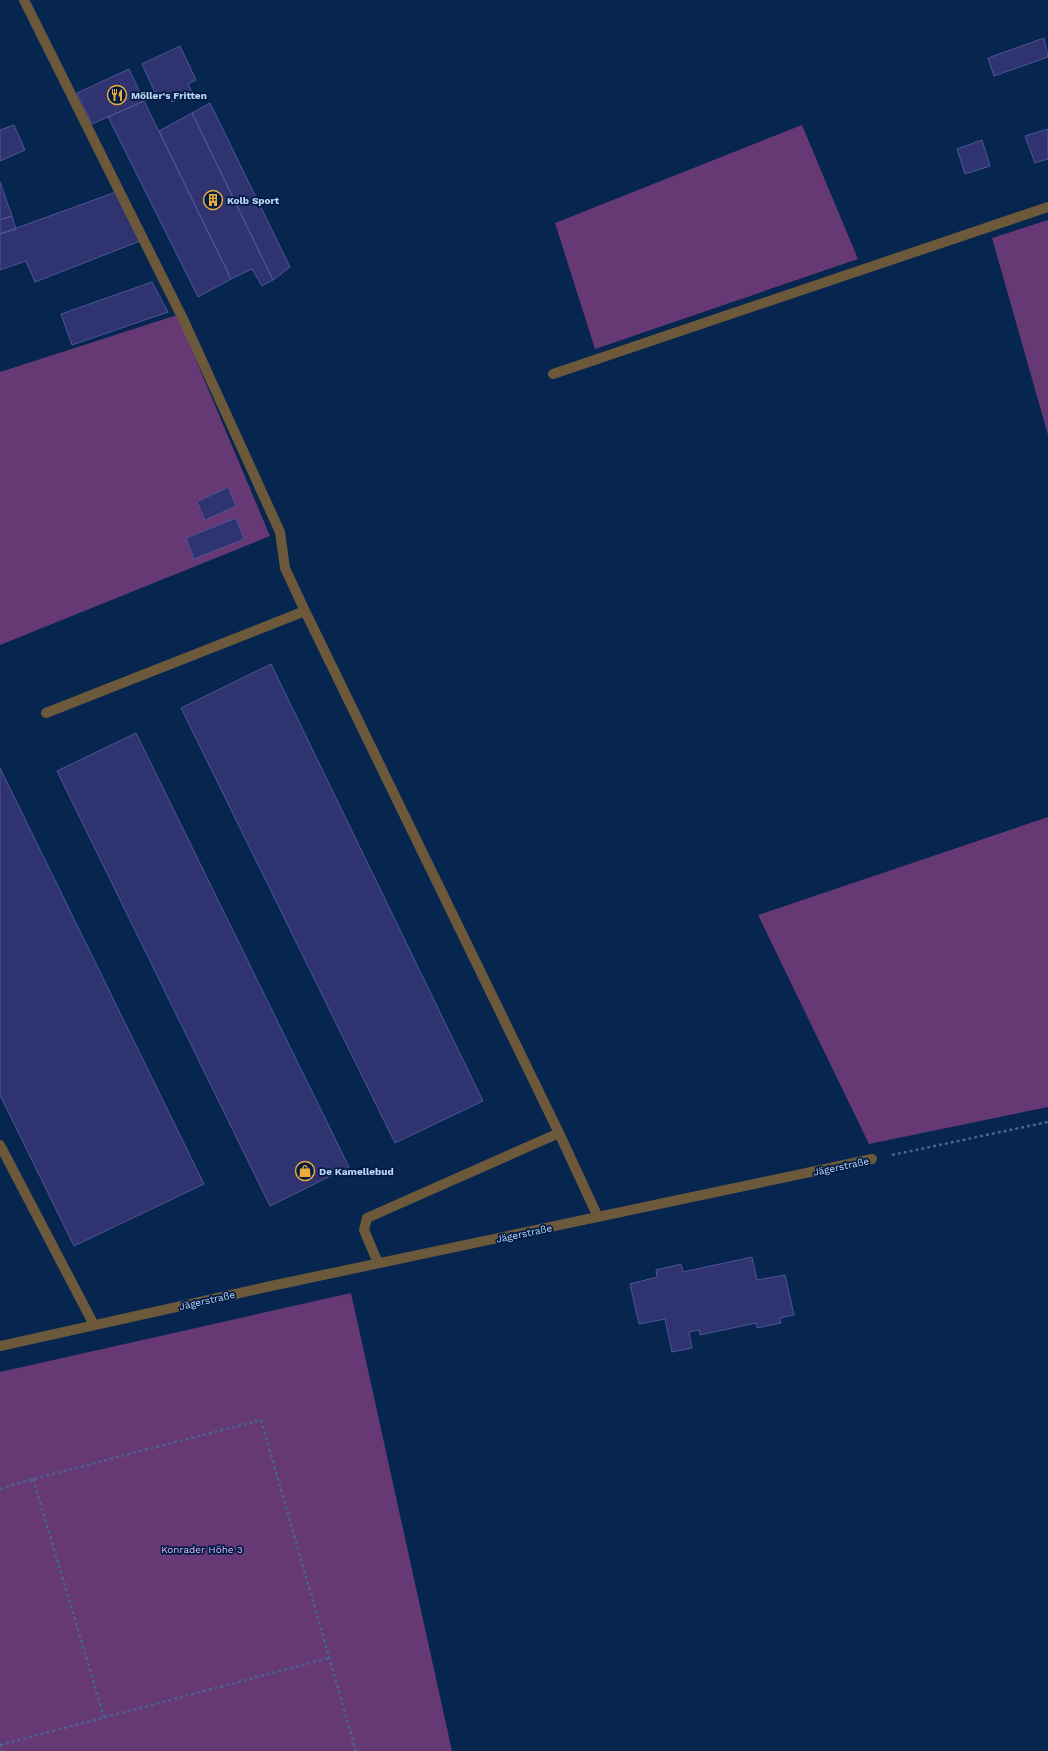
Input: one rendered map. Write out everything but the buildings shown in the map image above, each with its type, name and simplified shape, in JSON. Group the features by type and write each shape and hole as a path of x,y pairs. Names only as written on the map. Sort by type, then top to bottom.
{"street":[{"path":"24,0 190,336 280,532 285,568 559,1133 598,1217"},
{"path":"553,374 1048,207"},
{"path":"46,712 305,611"},
{"path":"378,1264 364,1230 366,1218 559,1133"},
{"path":"0,1145 94,1325"},
{"name":"Jägerstraße","path":"0,1346 271,1286 872,1159"}],"path":[{"name":"Jägerstraße","path":"872,1159 1048,1122"},
{"path":"0,1489 33,1479 261,1420 356,1751"},
{"path":"33,1479 104,1717"},
{"path":"2,1751 0,1744 329,1658"}],"green space":[{"path":"802,125 858,259 595,349 555,223"},
{"path":"1048,220 1048,435 992,238"},
{"path":"177,315 270,536 0,645 0,372"},
{"path":"1048,817 1048,1107 869,1144 758,915"},
{"name":"Konrader Höhe 3","path":"351,1293 452,1751 0,1751 0,1372"}],"place":[{"name":"Möller's Fritten","path":"117,95"},
{"name":"Kolb Sport","path":"213,200"},
{"name":"De Kamellebud","path":"305,1171"}]}
